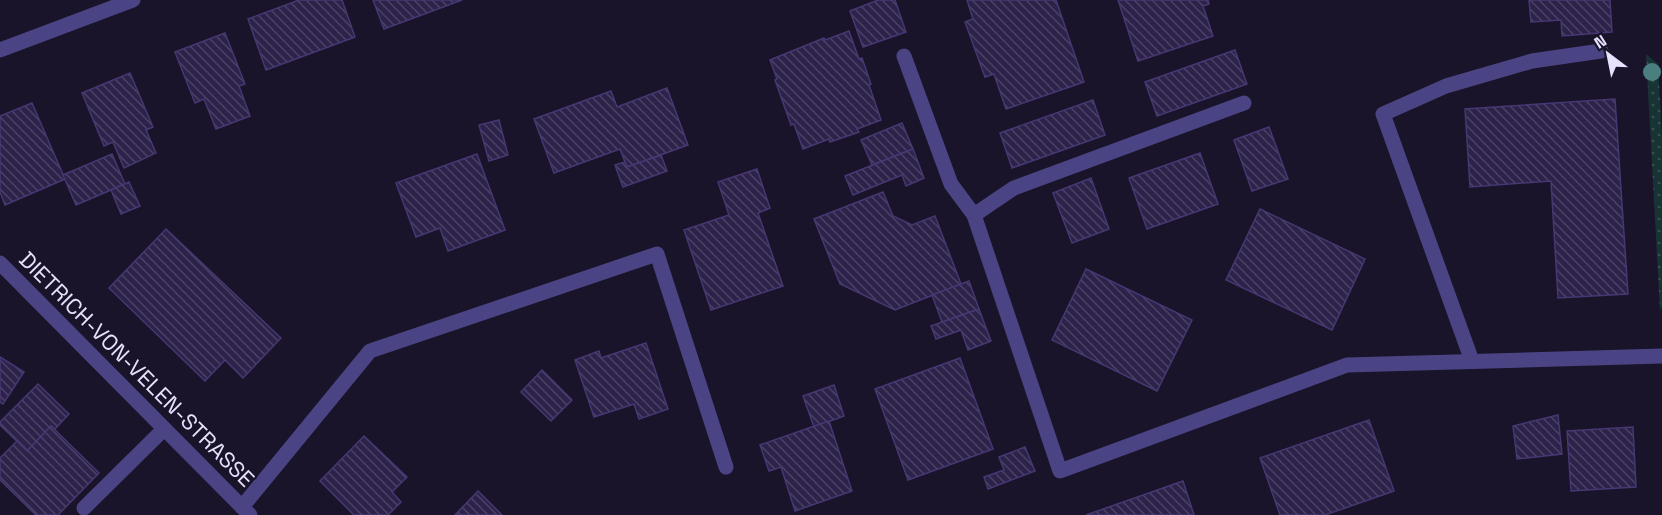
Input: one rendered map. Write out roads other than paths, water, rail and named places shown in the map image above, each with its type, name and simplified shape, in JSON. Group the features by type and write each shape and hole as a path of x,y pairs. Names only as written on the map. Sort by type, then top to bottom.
{"street":[{"path":"0,50 133,0"},
{"path":"1472,361 1383,114 1446,86 1532,61 1601,51"},
{"path":"904,56 951,184 974,215 1060,471 1347,364 1662,356"},
{"path":"974,215 1014,188 1244,103"},
{"name":"DIETRICH-VON-VELEN-STRASSE","path":"0,263 246,511 370,351 657,254 726,467"},
{"path":"84,508 164,429"}]}
